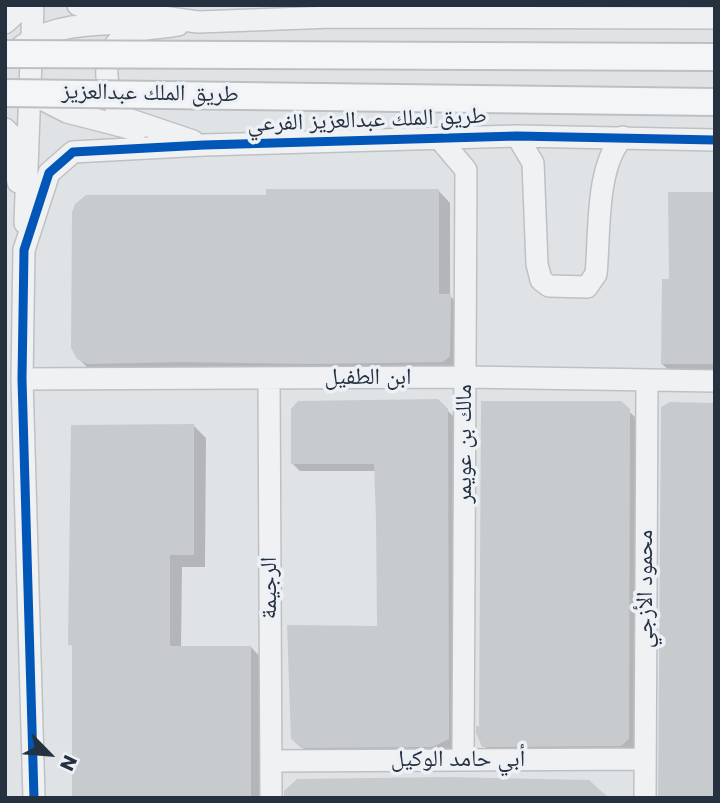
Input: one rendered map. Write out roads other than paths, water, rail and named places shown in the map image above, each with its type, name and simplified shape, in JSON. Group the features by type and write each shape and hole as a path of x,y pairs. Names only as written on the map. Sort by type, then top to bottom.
{"main road":[{"name":"طريق الملك عبدالعزيز","path":"5,56 715,57"},
{"name":"طريق الملك عبدالعزيز","path":"13,94 715,102"}],"street":[{"path":"5,23 17,12 18,5"},
{"path":"13,94 32,39 33,5"},
{"path":"5,43 23,27 33,5"},
{"path":"78,5 198,22"},
{"path":"5,56 32,39 83,25 198,22 333,11 544,11 715,18"},
{"path":"198,22 129,34 114,48 105,73 114,106 122,117 204,145"},
{"path":"5,84 28,119 31,142 24,250 22,379 34,798"},
{"path":"13,94 99,122 204,145"},
{"path":"5,129 10,134 16,160 24,250"},
{"path":"517,136 533,163 537,264 541,281 550,286 587,287 596,274 603,190 616,144 623,137"},
{"name":"طريق الملك عبدالعزيز الفرعي","path":"24,250 49,173 73,152 204,145 517,136 715,140"},
{"path":"466,170 475,141 481,137"},
{"path":"439,138 466,170"},
{"name":"مالك بن عويمر","path":"463,760 466,170"},
{"name":"ابن الطفيل","path":"22,379 466,377 715,381"},
{"name":"الرجيمة","path":"269,378 271,798"},
{"name":"محمود الأزجي","path":"645,798 647,380"},
{"name":"أبي حامد الوكيل","path":"271,761 645,759"}]}
